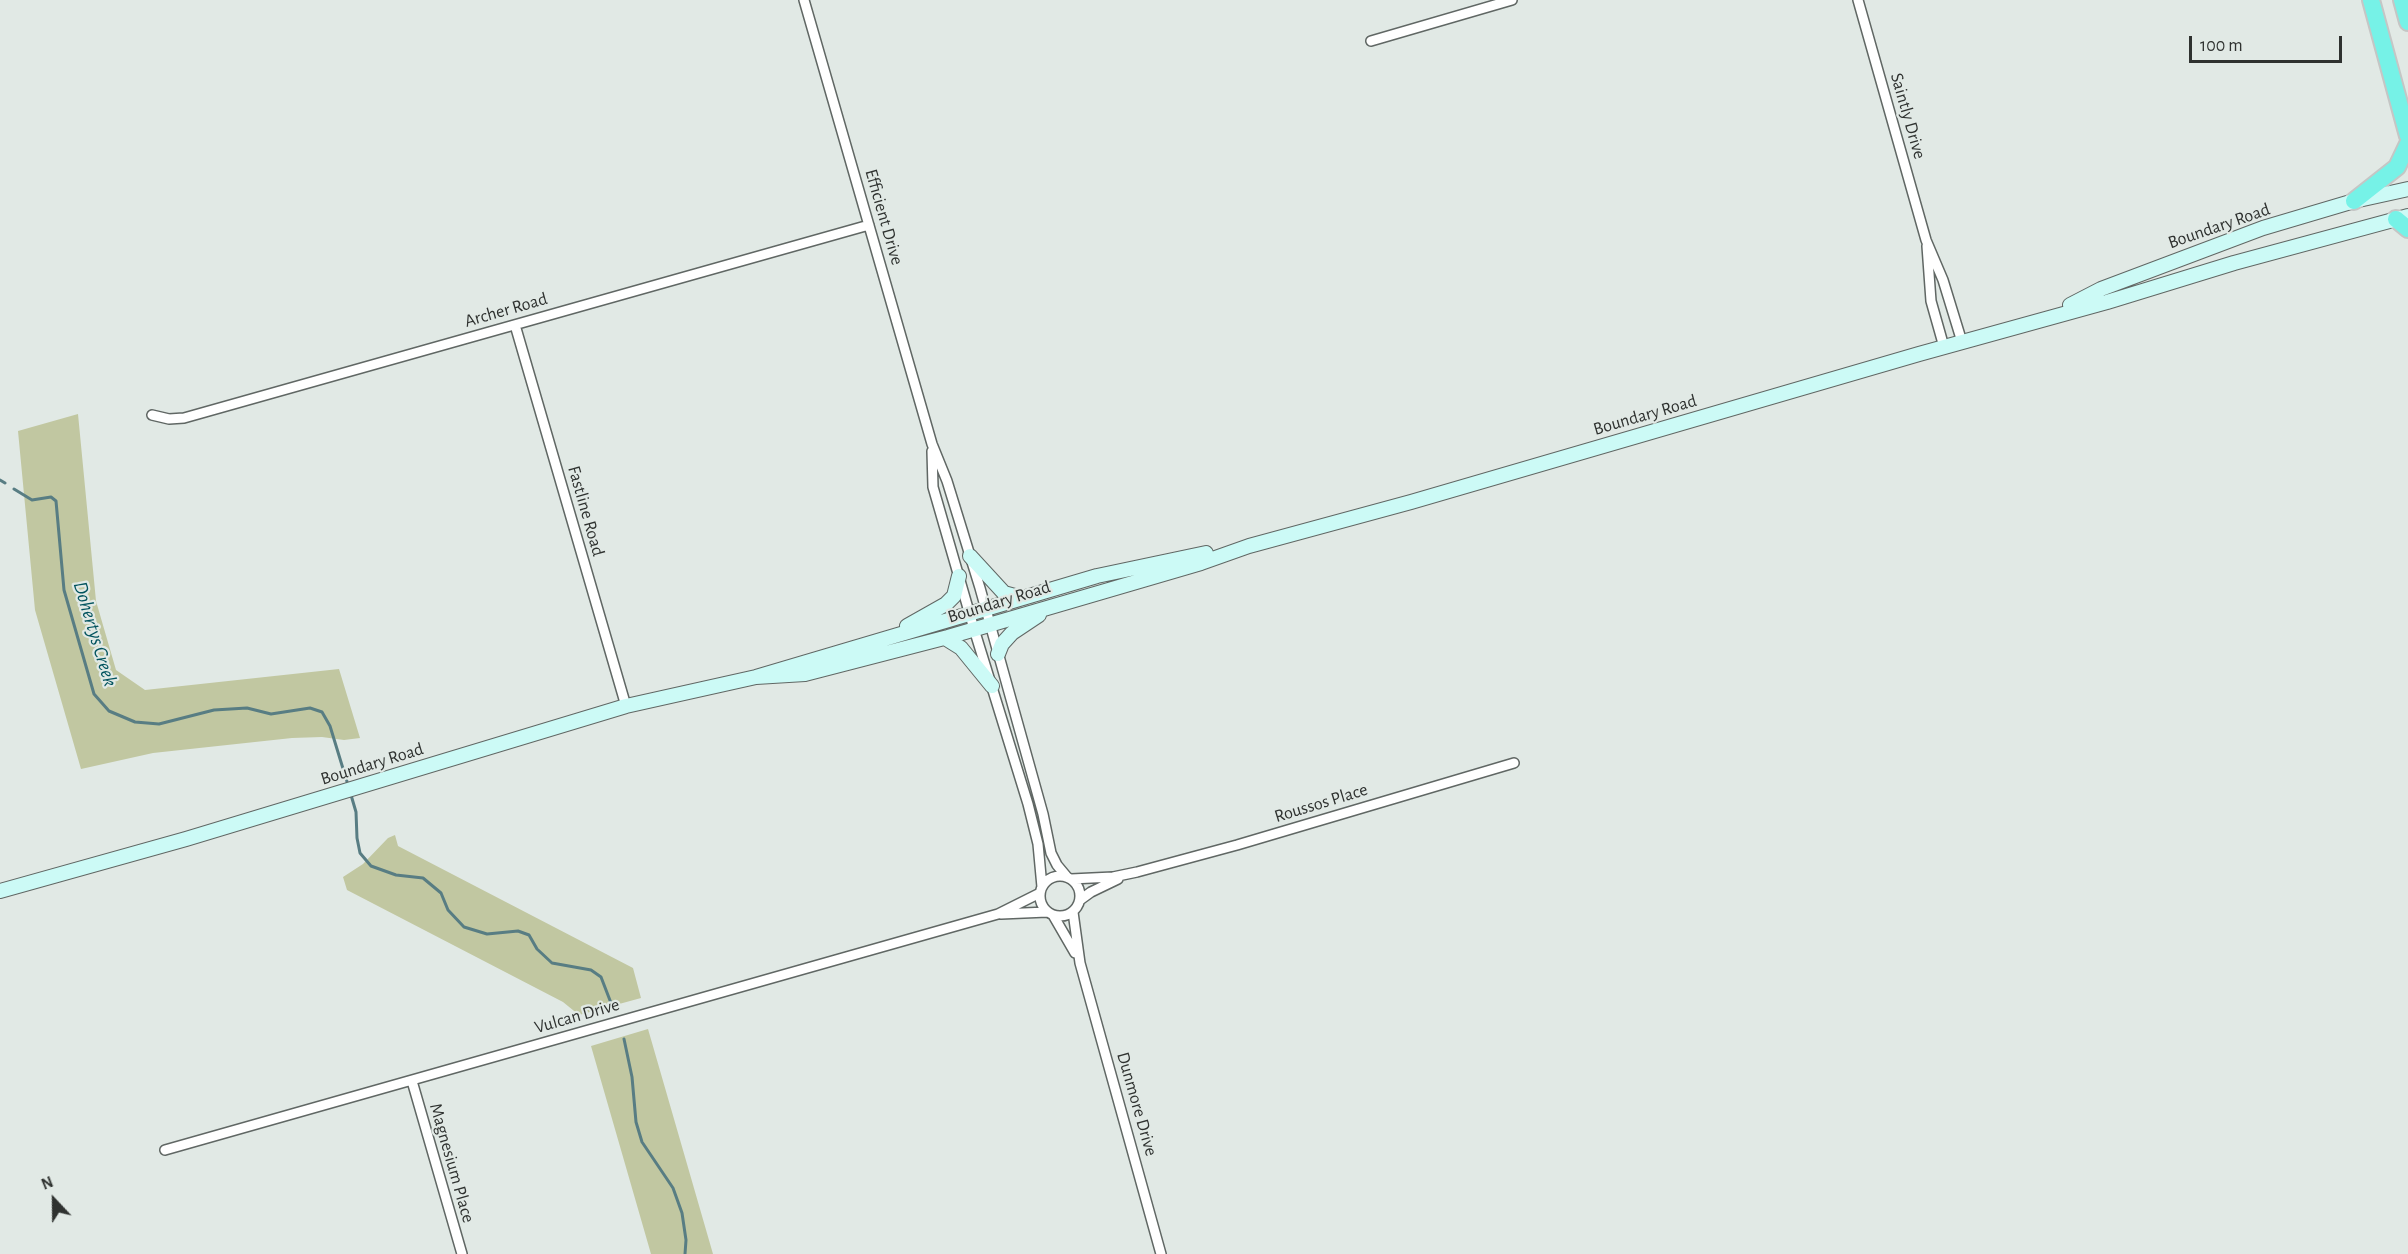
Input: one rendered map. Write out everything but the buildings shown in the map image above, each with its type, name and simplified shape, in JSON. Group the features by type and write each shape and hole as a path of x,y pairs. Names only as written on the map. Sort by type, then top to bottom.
{"highway":[{"path":"2371,0 2408,136"},
{"path":"2402,0 2408,22"},
{"path":"2354,201 2397,167 2408,144"}],"main road":[{"name":"Boundary Road","path":"2050,316 2101,289 2263,228 2354,201 2408,189"},
{"name":"Boundary Road","path":"2,891 186,840 626,706 756,677 970,614 988,616 1065,602 1191,566 1250,546 1411,502 2050,316 2107,302 2306,242 2404,222"},
{"path":"2146,272 2148,279 2173,281"},
{"name":"Boundary Road","path":"756,677 805,674 945,638 974,629 988,616 1022,598 1097,576 1250,546"},
{"path":"970,556 1004,593 1022,598"},
{"path":"882,640 946,604 954,596 959,576"},
{"path":"998,654 1002,644 1026,622 1065,602"},
{"path":"945,638 961,648 992,686"}],"street":[{"name":"Efficient Drive","path":"804,0 932,444 947,481 988,616"},
{"path":"1371,41 1512,0"},
{"name":"Saintly Drive","path":"1858,0 1926,240 1943,280 1962,342"},
{"name":"Archer Road","path":"152,415 169,419 184,418 869,225"},
{"name":"Saintly Drive","path":"1926,240 1931,301 1944,347"},
{"name":"Fastline Road","path":"515,325 626,706"},
{"name":"Efficient Drive","path":"932,444 933,488 970,614"},
{"path":"970,614 1035,834 1040,900 1050,914 1067,916 1073,912 1080,900 1079,888 1057,865 1051,854 1043,814 988,616"},
{"name":"Roussos Place","path":"1069,878 1113,877 1137,872 1237,846 1514,763"},
{"name":"Roussos Place","path":"1080,900 1108,882 1137,872"},
{"path":"1041,890 1045,882 1056,876 1069,878"},
{"name":"Vulcan Drive","path":"165,1150 998,914 1041,890"},
{"name":"Dunmore Drive","path":"1073,912 1080,963 1161,1254"},
{"name":"Vulcan Drive","path":"998,914 1050,914"},
{"name":"Dunmore Drive","path":"1050,914 1069,939 1080,963"},
{"name":"Magnesium Place","path":"412,1081 462,1254"}],"green space":[{"path":"78,414 96,601 116,670 145,690 339,669 360,738 344,740 322,737 292,738 153,753 81,769 35,610 18,431"},
{"path":"395,835 398,846 633,968 641,998 579,1015 563,1002 347,890 343,877 363,864 388,838"},
{"path":"648,1029 713,1254 651,1254 591,1046"}],"waterway":[{"name":"Dohertys Creek","path":"0,480 5,483"},
{"name":"Dohertys Creek","path":"14,489 32,500 51,497 56,501 64,590 94,694 109,711 135,722 159,724 214,710 247,708 271,714 310,708 322,712 330,726 348,785"},
{"name":"Dohertys Creek","path":"351,795 356,812 360,853 371,866 396,875 423,878 441,893 448,910 464,927 487,934 518,931 529,935 537,949 552,963 591,970 601,977 611,1003"},
{"name":"Dohertys Creek","path":"624,1039 632,1077 636,1122 642,1142 673,1188 682,1213 686,1240 685,1254"}]}
